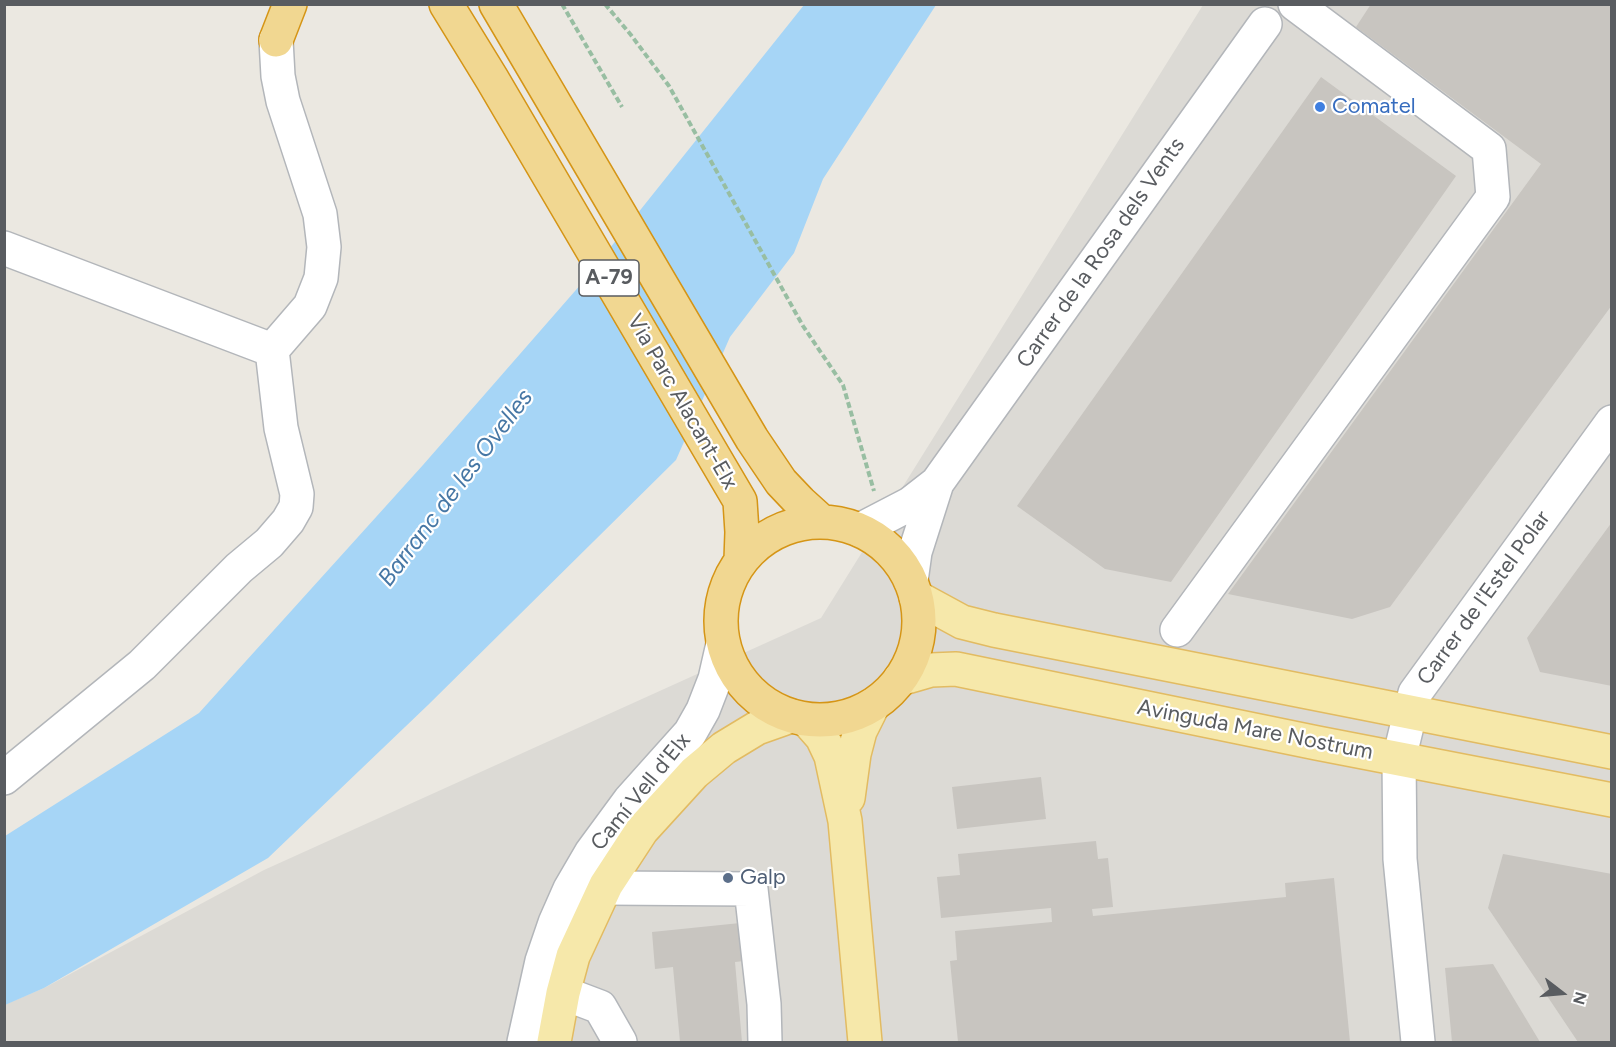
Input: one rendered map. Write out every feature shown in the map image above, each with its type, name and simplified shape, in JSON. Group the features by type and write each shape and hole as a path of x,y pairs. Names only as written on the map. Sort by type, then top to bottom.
{"highway":[{"path":"272,4 276,40"},
{"path":"276,40 290,4"},
{"name":"Via Parc Alacant-Elx","path":"446,4 740,501 741,560"},
{"name":"Via Parc Alacant-Elx","path":"496,4 752,439 781,482 842,525"},
{"path":"798,523 842,525 890,550 914,589 919,625 914,654 900,680 873,705 842,718 799,718 772,708 755,696 730,664 720,626 724,591 741,560 757,543 777,531 798,523"}],"main road":[{"path":"914,589 962,622 994,630 1611,752"},
{"name":"Avinguda Mare Nostrum","path":"900,680 931,670 956,669 1611,800"},
{"path":"845,821 854,754 860,731 873,705"},
{"path":"799,718 822,737 831,756 845,821 866,1042"},
{"name":"Camí Vell d'Elx","path":"554,1042 573,956 604,888 642,830 694,773 724,748 757,728 799,718"}],"street":[{"path":"1177,630 1493,197 1489,149 1295,4"},
{"name":"Carrer de la Rosa dels Vents","path":"842,525 910,504 937,483 1269,11"},
{"path":"4,778 142,665 239,568 269,543 288,521 296,507 297,494 281,428 272,350 310,306 321,278 324,247 320,214 282,101 276,40"},
{"path":"4,248 272,350"},
{"name":"Carrer de l'Estel Polar","path":"1418,1042 1400,859 1399,759 1415,693 1611,422"},
{"name":"Carrer de la Rosa dels Vents","path":"914,589 915,552 937,483"},
{"name":"Camí Vell d'Elx","path":"525,1042 542,961 570,889 591,853 630,800 690,733 703,710 711,689 723,644"},
{"path":"604,888 751,889 764,1004 765,1042"},
{"path":"563,993 600,1007 620,1042"}],"path":[{"path":"562,4 622,107"},
{"path":"605,4 631,34 669,86 803,326 843,385 875,493 842,525"}],"shaded area":[{"path":"1203,5 1611,5 1611,1042 5,1042 4,1005 44,988 264,870 821,618"}],"water":[{"name":"Barranc de les Ovelles","path":"804,5 936,5 823,179 794,253 730,337 676,460 428,705 268,858 44,988 5,1005 5,836 199,713 423,465 582,283"}],"building":[{"path":"1371,4 1612,5 1612,305 1390,607 1352,619 1228,594 1541,164 1356,27"},
{"path":"1321,77 1456,176 1171,582 1105,569 1017,506"},
{"path":"1612,522 1612,686 1540,672 1527,638"},
{"path":"1041,777 1046,819 957,829 952,787"},
{"path":"1096,841 1098,859 1108,858 1113,907 1092,909 1093,916 1286,897 1285,883 1334,878 1350,1042 958,1042 950,961 957,960 955,931 1052,922 1051,908 941,918 937,877 960,875 958,854"},
{"path":"1503,854 1612,874 1612,1042 1578,1042 1488,908"},
{"path":"750,922 753,960 735,962 742,1042 680,1042 673,967 655,969 652,932"},
{"path":"1493,964 1540,1042 1452,1042 1445,968"}],"place":[{"name":"Comatel","path":"1320,107"},
{"name":"Galp","path":"728,878"}]}
